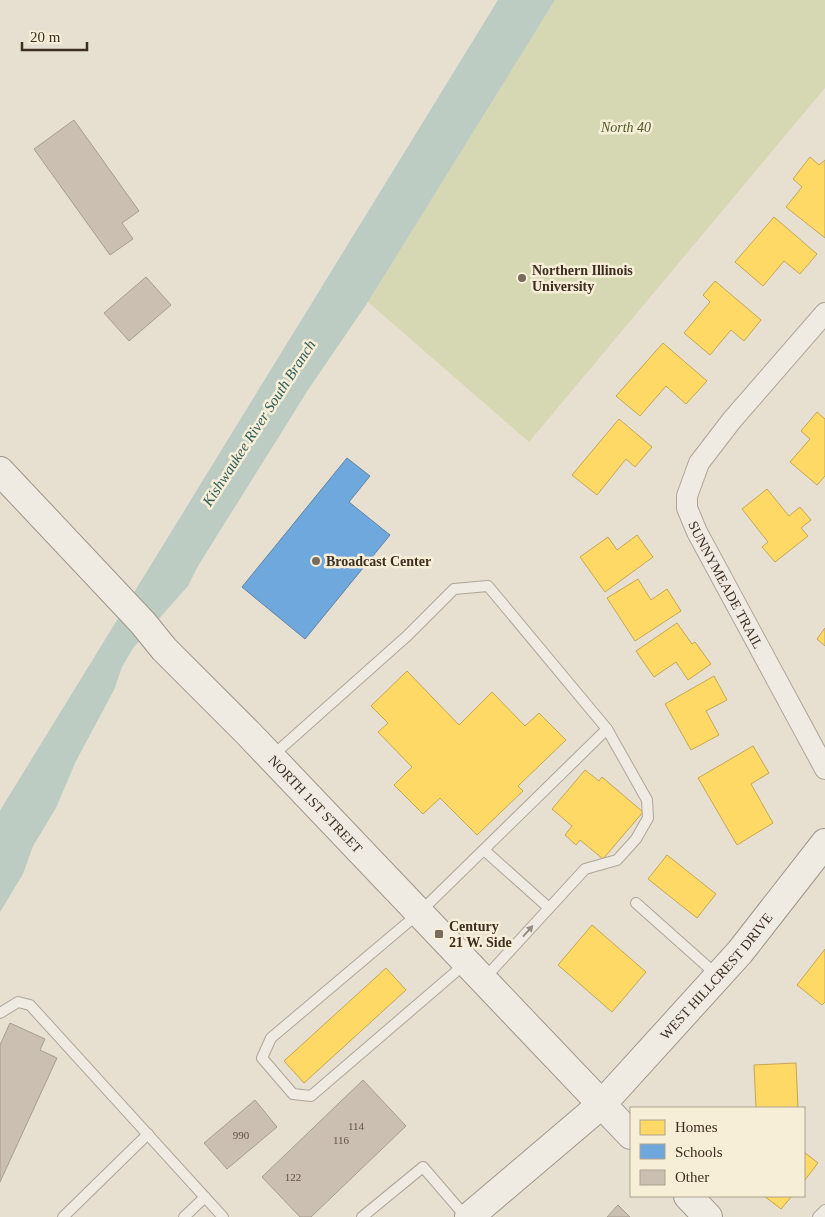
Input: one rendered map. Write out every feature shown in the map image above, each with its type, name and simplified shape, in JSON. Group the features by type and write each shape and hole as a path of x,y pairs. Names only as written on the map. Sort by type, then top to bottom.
{"street":[{"name":"SUNNYMEADE TRAIL","path":"825,313 732,420 699,463 691,479 687,502 687,508 697,532 825,769"},
{"name":"NORTH 1ST STREET","path":"0,471 143,623 164,649 271,757 630,1134"},
{"name":"WEST HILLCREST DRIVE","path":"468,1217 602,1104 718,976 825,844"},
{"path":"689,1197 708,1217"}],"lane":[{"path":"271,757 407,636 454,588 488,586 607,729 628,762 647,800 648,818 636,839 617,860 585,869 549,908 475,971 311,1096 293,1094 262,1058 271,1038 419,912 607,729"},
{"path":"484,850 549,908"},
{"path":"636,903 718,976"},
{"path":"0,1013 18,1002 30,1005 224,1217"},
{"path":"63,1217 148,1134"},
{"path":"362,1217 423,1167 468,1217"},
{"path":"184,1217 205,1197"},
{"path":"818,1217 825,1210"}],"green space":[{"name":"North 40","path":"555,0 825,0 825,88 529,442 368,302"}],"water":[{"name":"Kishwaukee River South Branch","path":"498,0 555,0 368,302 308,390 198,566 188,586 133,648 122,667 114,690 76,761 56,808 33,846 23,874 0,912 0,811"}],"building: Homes":[{"path":"810,157 819,165 825,160 825,238 786,207 802,187 793,179"},
{"path":"774,217 817,254 800,274 784,261 763,286 735,262"},
{"path":"715,281 761,320 744,341 731,330 710,355 684,333 710,302 703,295"},
{"path":"663,343 707,381 686,404 666,386 640,416 616,396"},
{"path":"817,412 825,419 825,476 817,485 790,462 810,439 801,431"},
{"path":"619,419 652,447 635,467 626,459 597,495 572,475"},
{"path":"767,489 789,516 800,507 811,520 801,528 808,536 775,562 762,547 768,542 742,509"},
{"path":"637,535 653,557 605,592 580,557 608,537 617,550"},
{"path":"638,579 651,600 667,589 681,611 635,641 607,598"},
{"path":"677,623 692,644 695,642 711,664 688,680 676,662 654,677 636,651"},
{"path":"825,628 825,646 817,639"},
{"path":"407,671 459,725 492,692 525,726 539,713 566,740 518,786 523,791 477,835 440,798 423,814 394,785 412,767 378,732 388,723 371,706"},
{"path":"714,676 727,700 706,711 719,735 691,750 665,704"},
{"path":"753,746 769,773 751,784 773,823 737,845 698,778"},
{"path":"585,770 599,781 602,777 643,812 603,859 580,840 576,845 565,835 572,826 552,809"},
{"path":"667,855 716,894 697,918 648,879"},
{"path":"592,925 646,972 612,1012 558,965"},
{"path":"825,949 825,1002 822,1005 797,985"},
{"path":"386,968 406,990 304,1083 284,1061"},
{"path":"796,1063 798,1107 756,1107 754,1065"},
{"path":"805,1153 818,1163 805,1180"},
{"path":"765,1197 791,1197 781,1209"}],"building: Schools":[{"name":"Broadcast Center","path":"347,458 370,476 349,502 390,535 305,639 242,587"}],"building: Other":[{"path":"74,120 139,211 122,223 133,239 110,255 34,149"},
{"path":"146,277 171,305 129,341 104,313"},
{"path":"10,1023 45,1039 40,1050 57,1058 0,1182 0,1045"},
{"path":"363,1080 406,1126 311,1217 300,1217 262,1177"},
{"path":"255,1100 277,1127 227,1169 204,1143"},
{"path":"618,1205 630,1217 607,1217"}],"place":[{"name":"Northern Illinois University","path":"522,278"},
{"name":"Broadcast Center","path":"316,561"},
{"name":"Century 21 W. Side","path":"439,934"}]}
